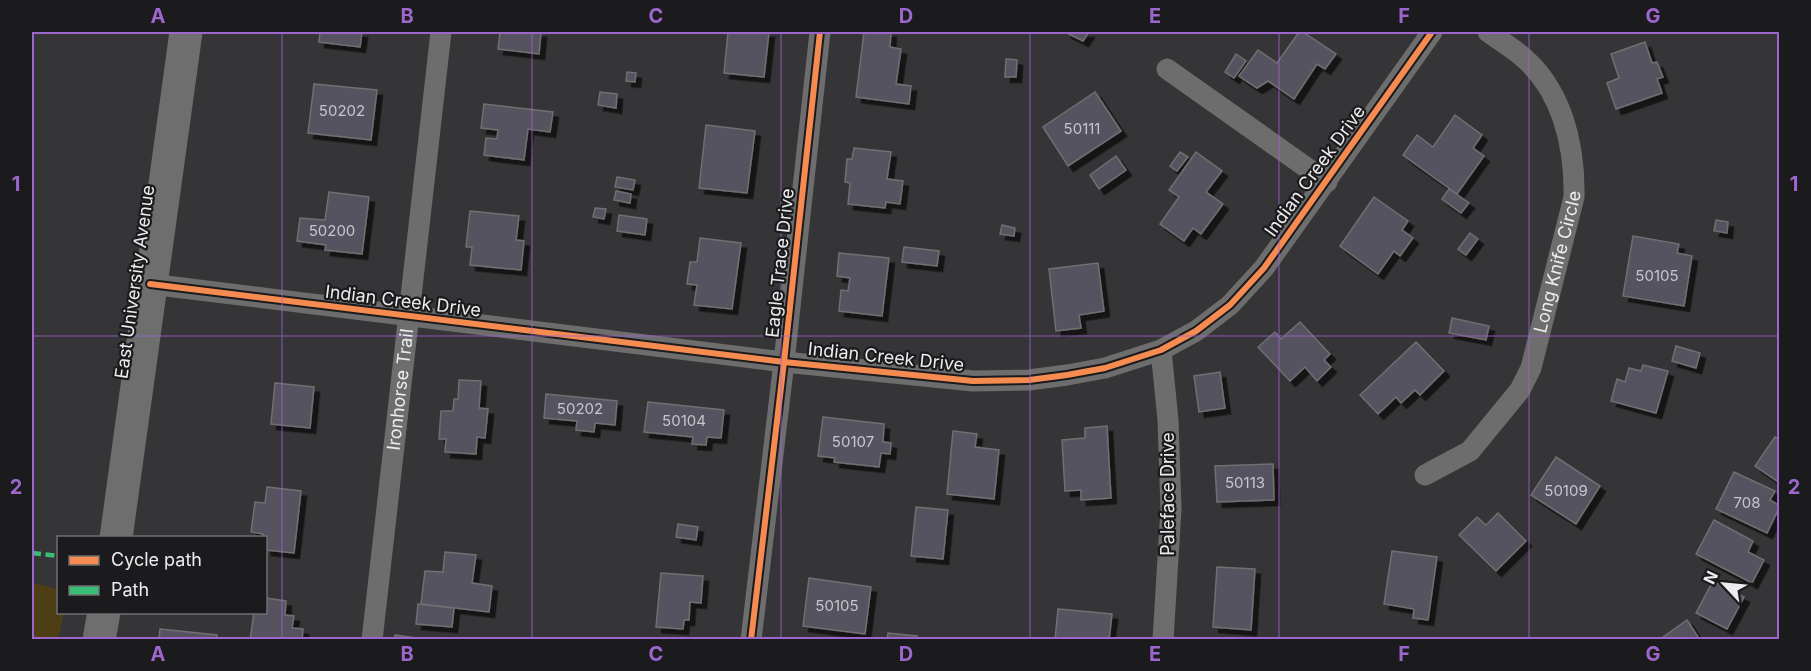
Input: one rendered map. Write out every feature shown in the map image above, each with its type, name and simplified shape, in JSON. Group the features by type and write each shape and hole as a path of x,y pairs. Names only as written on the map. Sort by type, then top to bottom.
{"main road":[{"name":"East University Avenue","path":"116,536 186,32"},
{"path":"99,639 104,614"}],"street":[{"name":"Ironhorse Trail","path":"372,639 441,32"},
{"name":"Eagle Trace Drive","path":"751,639 820,32"},
{"name":"Indian Creek Drive","path":"150,284 784,362 992,382 1067,375 1105,368 1161,350 1196,331 1230,305 1264,268 1432,32"},
{"name":"Long Knife Circle","path":"1425,475 1470,451 1520,390 1531,368 1574,197 1572,152 1559,105 1538,72 1519,54 1488,32"},
{"path":"1167,69 1327,182"},
{"name":"Paleface Drive","path":"1161,350 1168,420 1171,509 1163,639"}],"shaded area":[{"path":"32,583 57,589 57,614 64,614 58,639 32,639"}],"building":[{"path":"320,32 362,32 360,47 319,42"},
{"path":"500,32 541,32 539,54 498,49"},
{"path":"728,32 769,32 764,77 724,73"},
{"path":"864,32 891,32 890,47 901,49 896,84 911,86 909,104 856,97"},
{"path":"1065,32 1089,32 1083,41"},
{"path":"1299,32 1303,32 1336,54 1325,69 1317,64 1294,99 1268,81 1257,88 1239,76 1258,50 1277,63"},
{"path":"1645,42 1652,63 1657,62 1663,77 1657,79 1662,93 1616,109 1607,83 1619,78 1611,54"},
{"path":"1236,54 1246,61 1234,78 1225,72"},
{"path":"1006,59 1017,60 1016,77 1005,77"},
{"path":"627,72 636,73 635,82 626,81"},
{"path":"314,84 377,90 371,140 308,133"},
{"path":"600,92 617,94 616,108 598,105"},
{"path":"1095,92 1121,131 1068,166 1043,127"},
{"path":"484,104 553,112 550,132 528,129 524,160 484,155 486,138 497,139 498,130 481,128"},
{"path":"1455,115 1482,135 1473,148 1484,156 1457,194 1403,155 1417,135 1433,147"},
{"path":"706,125 755,131 747,193 699,188"},
{"path":"854,148 891,152 887,179 903,181 900,204 886,202 885,208 848,204 850,183 845,182 847,159 852,159"},
{"path":"1180,152 1188,157 1177,171 1170,166"},
{"path":"1196,152 1222,171 1206,192 1223,204 1201,234 1193,228 1184,241 1160,224 1179,197 1169,190"},
{"path":"1116,156 1126,170 1099,189 1090,175"},
{"path":"617,177 635,180 633,190 615,187"},
{"path":"1449,189 1469,203 1461,213 1442,199"},
{"path":"616,191 631,194 630,203 614,200"},
{"path":"329,192 369,197 362,254 325,250 326,245 297,241 300,218 325,220"},
{"path":"1374,197 1408,221 1402,230 1413,238 1400,256 1394,251 1378,274 1340,246"},
{"path":"595,208 606,209 604,219 593,217"},
{"path":"470,211 519,216 516,240 524,241 521,270 470,265 472,247 466,247"},
{"path":"619,215 647,219 645,235 617,231"},
{"path":"1716,220 1728,222 1727,233 1714,231"},
{"path":"1002,225 1015,228 1014,236 1000,234"},
{"path":"1470,233 1478,239 1466,255 1458,249"},
{"path":"1633,236 1679,244 1677,253 1692,256 1684,306 1623,296"},
{"path":"700,238 741,243 732,309 694,305 697,285 687,284 690,262 697,262"},
{"path":"904,247 939,251 937,266 902,262"},
{"path":"839,253 889,258 882,316 839,311 841,290 848,291 850,278 837,276"},
{"path":"1098,263 1104,311 1079,315 1081,328 1056,331 1049,269"},
{"path":"1452,318 1489,326 1486,340 1449,333"},
{"path":"1300,322 1330,354 1324,360 1331,367 1317,381 1305,367 1290,381 1258,347 1275,332 1281,339"},
{"path":"1416,342 1444,371 1420,395 1415,390 1401,403 1396,397 1378,414 1360,395"},
{"path":"1676,346 1700,353 1696,368 1672,361"},
{"path":"1643,365 1668,371 1656,413 1611,401 1617,379 1625,382 1629,368 1641,371"},
{"path":"1220,372 1225,408 1199,412 1194,376"},
{"path":"459,380 481,381 479,408 488,409 485,438 477,437 476,454 445,452 446,439 439,439 441,411 453,411 454,399 458,399"},
{"path":"275,383 314,387 310,428 271,424"},
{"path":"546,394 617,401 615,425 595,423 594,432 576,430 577,421 544,418"},
{"path":"648,402 724,410 721,438 707,437 706,445 692,444 693,437 644,432"},
{"path":"823,417 884,424 883,442 891,443 890,454 881,453 879,467 834,462 835,458 818,456"},
{"path":"1107,426 1111,498 1081,500 1081,490 1065,491 1062,440 1085,438 1085,428"},
{"path":"953,431 977,434 975,447 999,450 994,499 947,494"},
{"path":"1775,437 1780,440 1780,483 1755,466"},
{"path":"1556,457 1600,486 1576,524 1531,495"},
{"path":"1273,464 1274,500 1217,502 1215,466"},
{"path":"1734,472 1775,491 1770,500 1780,506 1767,533 1716,509"},
{"path":"267,487 301,491 294,553 267,550 267,536 251,532 255,502 265,503"},
{"path":"916,507 948,510 943,559 911,556"},
{"path":"1498,513 1526,541 1496,571 1459,535 1477,517 1486,525"},
{"path":"1714,520 1753,541 1748,552 1764,560 1752,583 1696,554"},
{"path":"678,524 698,527 696,540 676,537"},
{"path":"1392,551 1437,557 1428,620 1413,618 1414,609 1384,604"},
{"path":"445,552 476,555 472,583 492,586 489,612 421,604 425,571 443,572"},
{"path":"1217,567 1255,569 1251,630 1213,627"},
{"path":"661,573 703,576 701,603 690,602 689,620 684,620 683,629 656,627"},
{"path":"809,578 871,587 865,634 803,626"},
{"path":"1713,581 1744,597 1727,629 1696,613"},
{"path":"267,598 286,601 285,615 294,616 292,628 303,629 302,640 250,640 254,614 267,614"},
{"path":"418,604 454,608 452,627 416,624"},
{"path":"1058,609 1112,614 1109,640 1055,640"},
{"path":"1687,620 1700,640 1659,640"},
{"path":"160,629 217,635 216,640 159,640"},
{"path":"888,633 917,636 916,640 887,640"},
{"path":"395,635 423,639 423,640 394,640"}],"marked path":[{"path":"32,553 57,556"}],"cycle path":[{"path":"751,640 820,32"},
{"path":"150,284 784,362 973,381 1029,380 1105,368 1161,350 1196,331 1230,305 1264,268 1432,32"}]}
